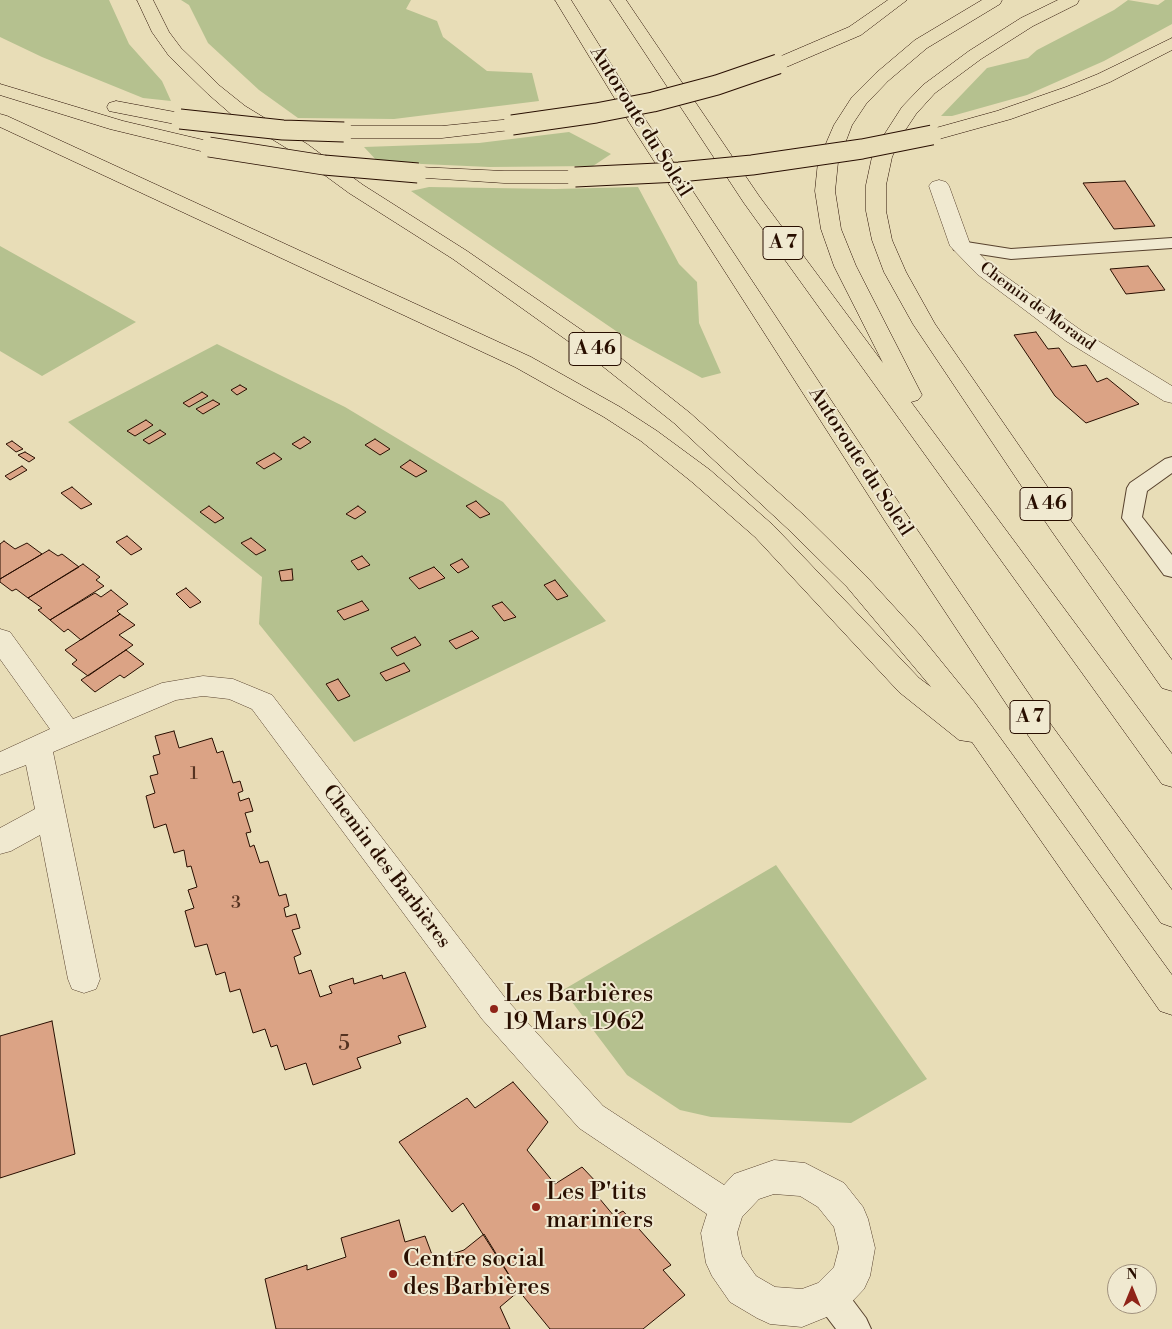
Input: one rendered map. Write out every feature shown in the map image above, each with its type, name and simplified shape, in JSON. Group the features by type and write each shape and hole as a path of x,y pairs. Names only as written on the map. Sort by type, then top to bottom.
{"highway":[{"name":"A 46","path":"145,0 161,32 175,52 193,71 238,110 300,148 356,189 460,255 604,356 682,418 797,523 856,581 965,710 1172,1001"},
{"name":"Autoroute du Soleil","path":"563,0 638,122 894,515 1023,707 1172,914"},
{"name":"A 7","path":"618,0 751,199 1172,776"},
{"path":"0,80 75,98 180,119 275,130 442,132 596,114 653,102 717,85 778,64 854,31 899,0"},
{"path":"955,480 845,266 831,229 825,191 828,162 843,125 859,101 882,77 921,44 994,0"},
{"name":"A 46","path":"1071,0 1027,22 967,60 929,90 909,111 893,135 882,157 876,185 876,211 882,240 895,272 924,324 1060,524 1172,681"},
{"path":"0,89 117,125 209,147 324,165 418,173 504,177 575,177 687,171 787,161 932,135 1004,114 1072,91 1104,78 1172,43"},
{"path":"0,120 523,362 612,412 649,436 701,476 764,531 909,685 999,756"}],"street":[{"name":"Chemin de Morand","path":"939,186 960,246 984,270 1074,336 1172,396"},
{"path":"0,639 68,733"},
{"name":"Chemin des Barbières","path":"0,764 68,733 172,690 203,686 233,689 262,702 494,1009 590,1118 727,1207"},
{"path":"37,747 84,979"},
{"path":"0,842 50,815"},
{"path":"774,1177 804,1180 831,1195 850,1219 857,1248 851,1276 831,1298 802,1308 770,1305 743,1289 725,1263 719,1233 727,1207 747,1186 774,1177"}],"lane":[{"path":"960,246 1011,254 1172,243"},
{"path":"1172,463 1137,488 1132,518 1172,570"},
{"path":"831,1298 855,1329"}],"green space":[{"path":"0,0 109,0 129,44 162,81 171,101 143,98 42,57 0,37"},
{"path":"181,0 411,0 406,9 437,21 443,37 487,71 532,73 539,101 394,119 298,118 259,90 208,43 189,5"},
{"path":"1128,0 1158,5 1165,0 1172,0 1172,24 1104,61 1027,95 952,116 941,116 987,68 1028,58 1037,50 1114,10"},
{"path":"569,132 611,154 593,166 489,167 378,162 364,147 479,143"},
{"path":"429,187 555,189 638,187 679,264 697,282 699,323 721,373 702,378 616,331 411,191"},
{"path":"0,246 136,322 42,376 0,351"},
{"path":"217,344 345,407 503,502 606,621 354,742 259,624 262,577 68,422"},
{"path":"776,865 927,1079 851,1123 711,1117 680,1110 627,1075 563,990"}],"building":[{"path":"1125,181 1155,226 1114,229 1083,183"},
{"path":"1148,266 1165,290 1126,294 1110,269"},
{"path":"1036,332 1048,349 1059,348 1072,367 1086,365 1097,382 1107,378 1139,404 1086,423 1055,396 1014,335"},
{"path":"240,385 247,389 237,395 231,390"},
{"path":"202,392 208,396 189,407 183,403"},
{"path":"213,400 220,404 203,414 196,409"},
{"path":"146,420 153,425 135,436 127,431"},
{"path":"160,430 166,434 149,444 143,440"},
{"path":"304,437 311,442 300,449 292,444"},
{"path":"375,439 390,449 380,455 365,445"},
{"path":"12,441 23,449 16,452 6,444"},
{"path":"25,452 35,458 29,462 18,455"},
{"path":"274,453 282,459 264,469 256,463"},
{"path":"410,460 427,471 416,477 400,467"},
{"path":"22,466 27,470 10,480 5,476"},
{"path":"72,487 92,504 81,509 61,493"},
{"path":"476,501 490,514 480,518 466,506"},
{"path":"209,506 224,518 215,523 200,512"},
{"path":"358,506 366,512 355,519 346,514"},
{"path":"127,536 142,549 131,555 116,542"},
{"path":"251,538 266,550 256,555 241,543"},
{"path":"4,541 15,549 27,543 42,554 0,579 0,544"},
{"path":"49,550 58,556 62,554 79,567 28,598 16,589 12,591 0,582 0,579"},
{"path":"362,556 370,565 358,570 351,561"},
{"path":"462,559 469,567 458,573 450,565"},
{"path":"83,564 100,577 96,580 104,586 50,620 38,610 42,608 28,598"},
{"path":"434,567 445,578 419,589 409,578"},
{"path":"292,569 293,580 281,581 279,571"},
{"path":"555,580 568,596 557,600 544,585"},
{"path":"186,588 201,602 190,608 176,594"},
{"path":"111,590 128,604 117,611 120,614 81,640 68,629 64,632 50,620 95,593 101,597"},
{"path":"362,601 369,610 344,620 337,611"},
{"path":"502,602 516,617 504,621 492,606"},
{"path":"120,614 135,625 119,635 133,645 88,676 72,664 77,660 65,650"},
{"path":"472,631 479,638 456,649 449,641"},
{"path":"415,637 421,645 397,656 391,648"},
{"path":"126,650 144,664 124,678 120,675 95,692 81,680"},
{"path":"404,663 410,671 386,681 380,673"},
{"path":"338,679 350,696 338,701 326,684"},
{"path":"174,731 179,748 212,738 217,753 223,751 233,783 240,781 243,791 238,793 240,801 249,798 253,811 245,813 251,832 246,833 250,847 254,845 260,863 268,861 279,896 286,894 289,906 284,908 286,917 296,914 300,928 292,930 301,954 294,957 299,974 311,970 320,997 332,993 329,986 353,978 354,984 382,975 383,979 405,972 426,1027 398,1036 401,1043 357,1058 361,1068 313,1085 306,1063 285,1070 277,1045 271,1047 265,1029 253,1033 240,989 230,992 225,972 216,975 207,944 195,947 185,911 194,908 188,890 197,887 191,866 187,867 184,850 174,853 166,824 154,828 146,796 155,793 150,776 158,774 153,756 160,754 155,736"},
{"path":"52,1021 75,1154 0,1178 0,1036"},
{"name":"Les P'tits mariniers","path":"513,1082 548,1122 527,1150 555,1184 582,1167 599,1185 594,1192 614,1216 623,1211 671,1265 663,1270 685,1295 643,1329 550,1329 519,1291 463,1203 452,1212 399,1142 467,1098 475,1108"},
{"name":"Centre social des Barbières","path":"399,1220 405,1242 425,1236 434,1260 464,1250 484,1234 519,1291 500,1307 510,1329 276,1329 265,1279 307,1265 307,1270 346,1257 341,1238"}],"place":[{"name":"Les Barbières 19 Mars 1962","path":"494,1009"},
{"name":"Les P'tits mariniers","path":"536,1207"},
{"name":"Centre social des Barbières","path":"393,1274"}]}
